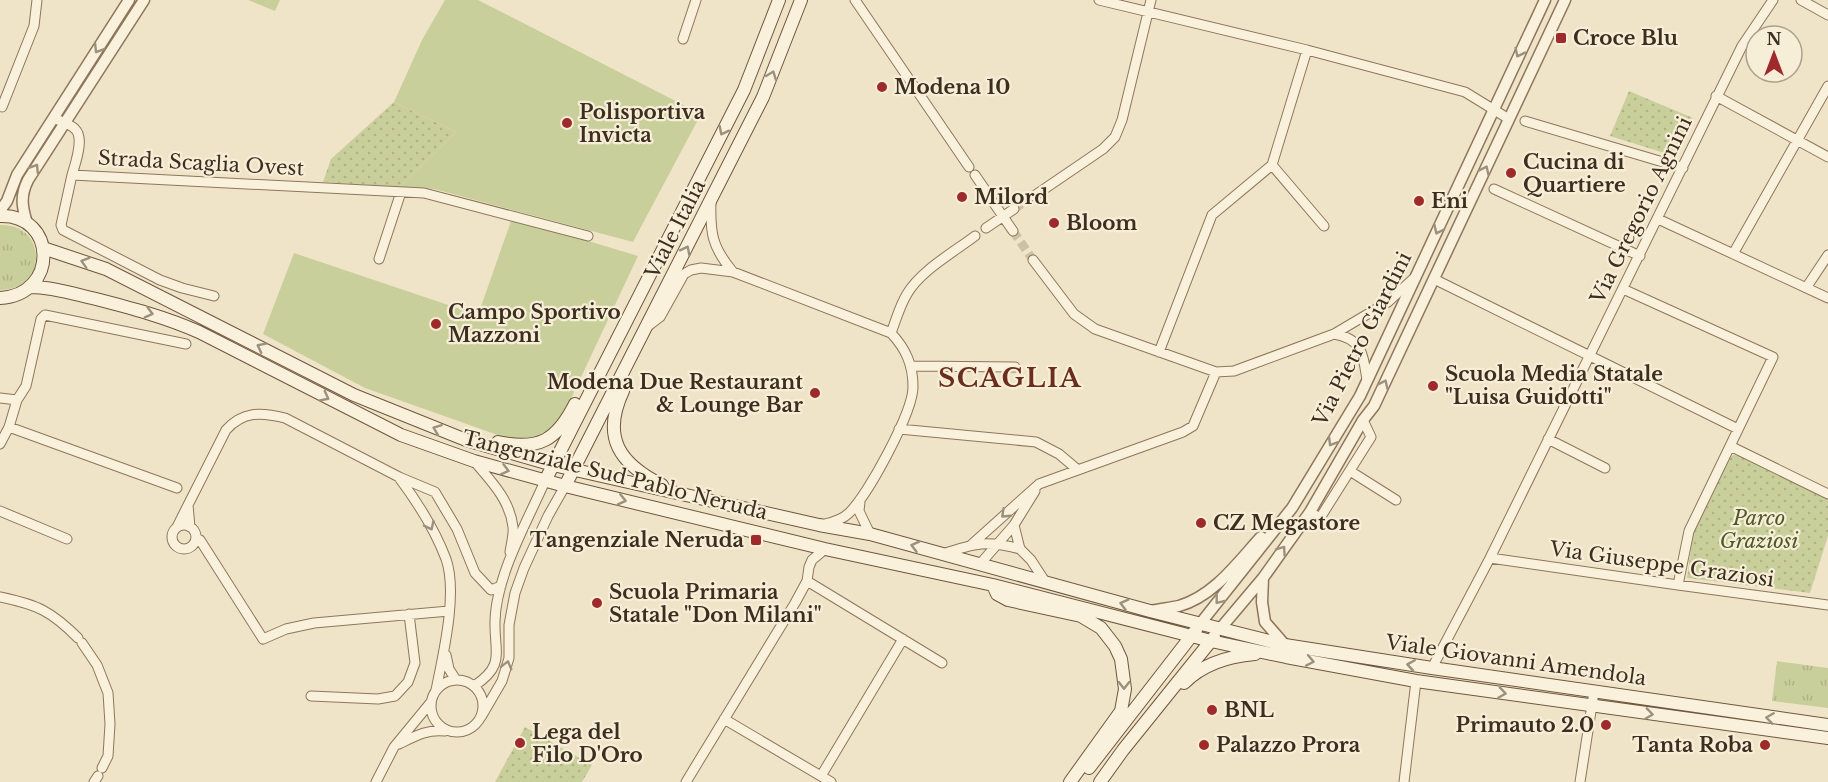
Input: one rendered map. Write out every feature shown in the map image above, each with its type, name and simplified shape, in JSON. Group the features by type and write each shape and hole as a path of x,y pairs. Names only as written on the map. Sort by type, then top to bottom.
{"main road":[{"name":"Viale Italia","path":"628,318 744,90 779,0"},
{"name":"Viale Italia","path":"565,486 763,97 801,0"},
{"path":"0,216 18,218 27,223 44,248 44,263 31,287 17,296 0,300"},
{"name":"Tangenziale Sud Pablo Neruda","path":"44,248 106,269 354,395 466,440 573,470 819,525 870,534 1200,624"},
{"name":"Tangenziale Sud Pablo Neruda","path":"31,287 49,287 150,313 175,322 401,435 474,461 565,486 825,549 993,585 1212,641"},
{"path":"466,440 527,445 543,441 560,431 599,357 628,318"},
{"path":"545,481 628,318"},
{"path":"632,358 632,372 616,406 614,416 619,450 638,472 679,494"},
{"path":"861,556 892,555 967,571 980,564"},
{"path":"993,585 997,594 1008,600 1081,616 1092,621 1109,636 1121,659 1125,689 1121,711 1070,782"},
{"name":"Viale Giovanni Amendola","path":"1200,624 1285,645 1828,725"},
{"name":"Via Pietro Giardini","path":"1079,782 1200,624"},
{"name":"Via Pietro Giardini","path":"1100,782 1220,629"},
{"name":"Viale Giovanni Amendola","path":"1212,641 1416,681 1828,738"},
{"path":"1123,750 1150,725 1171,696 1193,674 1234,656 1273,653"}],"street":[{"path":"2,107 34,26 38,0"},
{"path":"27,223 21,203 24,187 129,0"},
{"path":"0,211 7,201 17,176 59,121 144,0"},
{"path":"683,39 696,0"},
{"path":"855,0 986,191"},
{"path":"1099,0 1307,50 1465,92 1509,119"},
{"path":"1034,196 1103,149 1115,137 1122,120 1151,0"},
{"name":"Via Pietro Giardini","path":"1200,624 1292,508 1360,396 1545,0"},
{"name":"Via Pietro Giardini","path":"1220,629 1263,578 1310,512 1363,420 1374,406 1565,0"},
{"name":"Via Gregorio Agnini","path":"1432,668 1490,558 1640,256 1716,96 1742,46 1773,0"},
{"path":"1801,0 1828,15"},
{"path":"1159,352 1212,215 1272,165 1307,50"},
{"path":"1733,254 1828,86"},
{"path":"1716,96 1828,157"},
{"name":"Strada Scaglia Ovest","path":"59,121 75,129 80,138 72,175 433,195 588,236"},
{"path":"1525,121 1683,168"},
{"path":"1272,165 1324,226"},
{"path":"72,175 62,222 63,230 160,280 214,296"},
{"path":"1494,189 1640,256"},
{"path":"379,259 401,192"},
{"path":"711,201 710,228 722,259 733,272"},
{"path":"993,202 1013,231"},
{"path":"986,228 1014,209"},
{"path":"1658,219 1828,298"},
{"path":"891,333 905,296 913,284 975,236"},
{"path":"1806,288 1828,255"},
{"path":"1033,260 1062,301 1074,314 1095,329 1216,372 1234,371 1334,334 1388,302 1417,276"},
{"path":"647,327 660,317 684,274 700,268 733,272 891,333 901,344 911,366 913,388 911,402 899,429 860,501 848,515 836,522 819,525"},
{"path":"1434,279 1738,429"},
{"path":"1623,289 1773,357 1689,531 1678,585"},
{"path":"0,444 9,427 17,400 26,386 41,319 45,315 186,344"},
{"path":"1334,334 1348,336 1358,346 1364,358 1367,380"},
{"path":"911,366 1016,367"},
{"path":"971,545 1039,484 1183,432 1193,426 1216,372"},
{"path":"0,398 17,400"},
{"path":"177,527 184,525 190,527 195,532 194,543 187,548 177,547 172,539 174,530 226,430 235,421 255,414 285,418 399,477 435,492 457,529 475,573 491,590 501,586"},
{"path":"1310,512 1320,518 1371,437 1363,420"},
{"path":"9,427 177,488"},
{"path":"899,429 1036,442 1059,454 1078,470"},
{"path":"1548,439 1605,468"},
{"path":"1730,446 1828,494"},
{"path":"474,461 507,504 513,529 509,562"},
{"path":"1350,471 1396,500"},
{"path":"376,782 394,747 431,702 436,690 444,650 449,611 450,588 446,560 421,507 399,477"},
{"path":"474,686 495,666 497,650 495,620 501,586 509,562 545,481"},
{"path":"980,564 1014,525 1039,484"},
{"path":"394,747 432,730 455,732 471,729 481,717 502,681 509,658 509,625 515,593 524,568 565,486"},
{"path":"860,501 859,511 870,534"},
{"path":"188,505 190,527"},
{"path":"1150,611 1180,606 1204,595 1274,523 1292,508"},
{"path":"0,511 67,538"},
{"path":"1014,525 1020,549"},
{"path":"196,538 200,540 263,639 286,629 314,623 449,611"},
{"path":"943,554 971,545 997,543 1020,549 1031,560 1046,583"},
{"path":"686,782 807,581 812,560 825,549"},
{"name":"Via Giuseppe Graziosi","path":"1490,558 1828,605"},
{"path":"1263,578 1262,602 1265,621 1285,645"},
{"path":"807,581 942,663"},
{"path":"0,597 43,608 63,623 80,641 97,665 108,693 110,724 108,756 98,775"},
{"path":"311,696 378,699 395,696 408,682 415,663 409,614"},
{"path":"821,776 903,639"},
{"path":"444,650 449,669 456,680"},
{"path":"436,690 448,681 469,682 480,693 483,700 481,717"},
{"path":"1404,782 1416,681"},
{"path":"1581,782 1594,692"},
{"path":"431,702 436,723 442,728 455,732"},
{"path":"724,719 831,782"}],"green space":[{"path":"248,0 280,0 275,11"},
{"name":"Polisportiva Invicta","path":"445,0 478,0 701,114 633,242 434,189 400,187 456,132 394,102 422,40"},
{"path":"1629,91 1693,118 1677,157 1610,136"},
{"path":"394,102 456,132 400,187 323,182 331,159"},
{"name":"Campo Sportivo Mazzoni","path":"512,218 638,256 567,407 550,429 533,438 509,439 365,388 263,334 294,253 478,315"},
{"path":"0,225 16,227 27,234 34,244 36,256 34,268 27,279 16,287 0,290"},
{"name":"Parco Graziosi","path":"1733,455 1740,456 1828,500 1828,536 1810,593 1687,578 1693,534 1728,460"},
{"path":"1777,661 1828,668 1828,708 1772,701"},
{"path":"525,727 592,765 582,782 495,782"}],"tunnel":[{"path":"1014,209 1034,196"},
{"path":"1013,231 1033,260"}],"place":[{"name":"Croce Blu","path":"1561,38"},
{"name":"Modena 10","path":"882,87"},
{"name":"Polisportiva Invicta","path":"567,123"},
{"name":"Cucina di Quartiere","path":"1511,173"},
{"name":"Milord","path":"962,197"},
{"name":"Eni","path":"1419,201"},
{"name":"Bloom","path":"1054,223"},
{"name":"Campo Sportivo Mazzoni","path":"436,324"},
{"name":"Scuola Media Statale \"Luisa Guidotti\"","path":"1433,386"},
{"name":"Modena Due Restaurant & Lounge Bar","path":"815,393"},
{"name":"CZ Megastore","path":"1201,523"},
{"name":"Tangenziale Neruda","path":"756,540"},
{"name":"Scuola Primaria Statale \"Don Milani\"","path":"597,603"},
{"name":"BNL","path":"1212,710"},
{"name":"Primauto 2.0","path":"1606,725"},
{"name":"Lega del Filo D'Oro","path":"520,743"},
{"name":"Palazzo Prora","path":"1204,745"},
{"name":"Tanta Roba","path":"1765,745"}],"district":[{"name":"SCAGLIA","path":"1010,378"}]}
